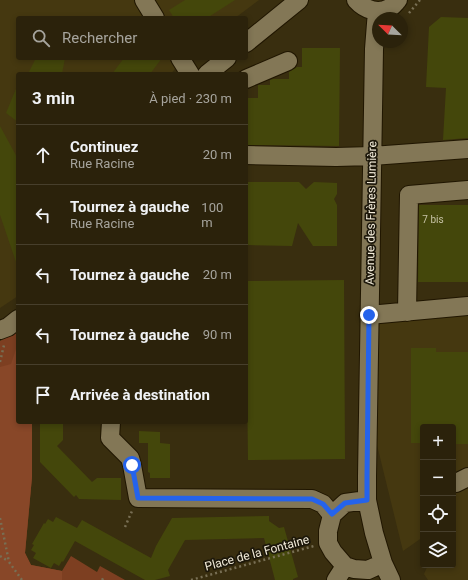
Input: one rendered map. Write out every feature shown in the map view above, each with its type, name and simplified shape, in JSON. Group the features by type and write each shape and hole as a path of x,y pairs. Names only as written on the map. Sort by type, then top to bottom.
{"street":[{"path":"144,0 154,16"},
{"path":"248,41 298,0"},
{"path":"356,0 365,8 377,11 390,7 398,0"},
{"name":"Avenue des Frères Lumière","path":"377,11 374,49 367,500 374,533 383,564 391,580"},
{"path":"181,60 189,72"},
{"path":"210,72 225,60"},
{"path":"248,78 288,61"},
{"path":"248,155 336,157 468,149"},
{"path":"407,312 408,195 468,190"},
{"path":"369,315 468,306"},
{"path":"0,330 8,327 16,321"},
{"path":"111,424 110,438 130,458 138,498 312,499 323,504 332,514"},
{"path":"367,500 345,503 332,514 328,531 328,543 333,552 340,573 354,569 368,570 383,564"}],"path":[{"path":"0,518 9,562"},
{"name":"Place de la Fontaine","path":"192,580 328,543"},
{"path":"0,556 9,562 22,580"}],"shaded area":[{"path":"0,0 259,0 238,16 16,16 16,60 183,60 172,72 16,72 16,297 0,308"},
{"path":"468,300 468,580 428,580 424,574 427,568 456,568 456,424 420,424 420,539 403,551 377,445 379,307"},
{"path":"16,332 16,424 32,424 32,477 25,553 31,565 62,571 71,556 97,572 100,566 125,580 0,580 0,341"},
{"path":"16,349 16,424 32,424 32,477 25,553 31,565 62,571 62,580 0,580 0,367 11,364"}],"building":[{"path":"185,0 235,0 210,16 173,16 169,10"},
{"path":"441,17 468,18 468,138 443,140 446,88 426,87 429,27"},
{"path":"302,48 340,48 339,146 248,145 248,98 258,98 258,85 270,85 270,80 273,79 289,79 289,72 297,67 302,67"},
{"path":"35,60 65,60 62,72 29,72"},
{"path":"122,60 160,60 152,72 114,72"},
{"path":"16,89 16,120 6,113"},
{"path":"0,126 16,155 16,262 0,215"},
{"path":"248,182 299,182 306,189 314,182 337,183 337,194 334,199 337,205 337,246 313,246 298,223 292,246 248,245"},
{"path":"419,205 468,205 468,282 418,282"},
{"path":"344,280 345,459 248,460 248,281"},
{"path":"411,348 436,348 436,352 468,352 468,444 456,444 456,424 420,424 420,443 411,443"},
{"path":"40,424 63,424 63,440 57,446 92,482 97,478 121,478 121,500 79,499 76,495 74,497 40,462"},
{"path":"139,431 160,432 160,443 170,444 170,478 150,478 150,473 148,472 148,443 139,443"},
{"path":"269,516 269,521 279,528 284,527 298,577 293,580 275,580 264,538 185,540 168,570 170,576 155,580 145,580 75,541 63,562 62,561 59,566 54,563 51,568 33,558 36,553 31,550 34,545 32,544 44,523 45,524 48,519 53,522 56,517 77,528 82,520 151,558 172,518"}],"route":[{"path":"132,465 138,498 312,499 323,504 332,514 345,503 367,500 369,315"}]}
